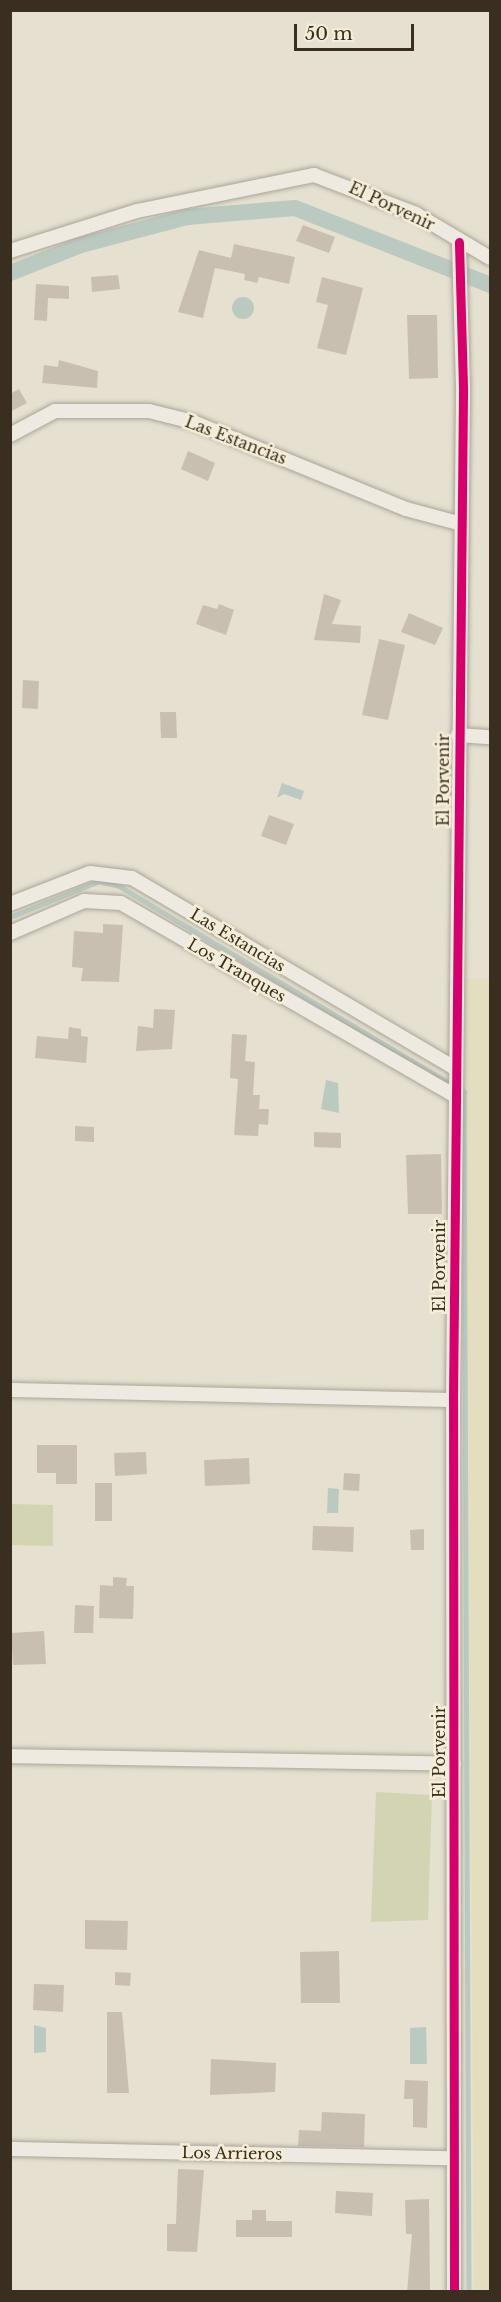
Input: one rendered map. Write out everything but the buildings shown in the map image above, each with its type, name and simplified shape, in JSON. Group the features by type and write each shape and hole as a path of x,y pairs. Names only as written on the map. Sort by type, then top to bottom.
{"street":[{"name":"El Porvenir","path":"10,251 105,219 303,175 334,179 400,207 459,242 462,286 458,523 453,1400 454,2292"},
{"path":"459,242 490,258"},
{"name":"Las Estancias","path":"10,435 55,411 149,411 193,422 406,509 458,523"},
{"path":"458,735 490,737"},
{"name":"Las Estancias","path":"10,904 90,873 132,878 455,1068"},
{"name":"Los Tranques","path":"10,933 84,901 121,903 455,1096"},
{"path":"10,1390 453,1400"},
{"path":"10,1756 454,1764"},
{"name":"Los Arrieros","path":"10,2149 454,2158"}],"shaded area":[{"path":"243,297 251,300 254,308 251,316 243,319 235,316 232,308 235,300"},
{"path":"282,783 304,791 301,800 284,794 277,798"},
{"path":"465,979 490,979 490,2292 474,2291"},
{"path":"326,1080 338,1083 339,1113 321,1109"},
{"path":"328,1488 339,1489 338,1513 327,1513"},
{"path":"34,2025 46,2028 46,2052 34,2053"},
{"path":"426,2027 427,2064 410,2064 410,2028"}],"green space":[{"path":"11,1504 53,1505 53,1546 11,1545"},
{"path":"376,1792 432,1795 428,1920 371,1922"}],"waterway":[{"path":"10,273 81,245 187,217 295,208 490,285"},
{"path":"10,917 99,881 119,886 464,1092 469,2292"}],"cycle path":[{"path":"454,2292 453,1400 463,387 459,242"}]}
